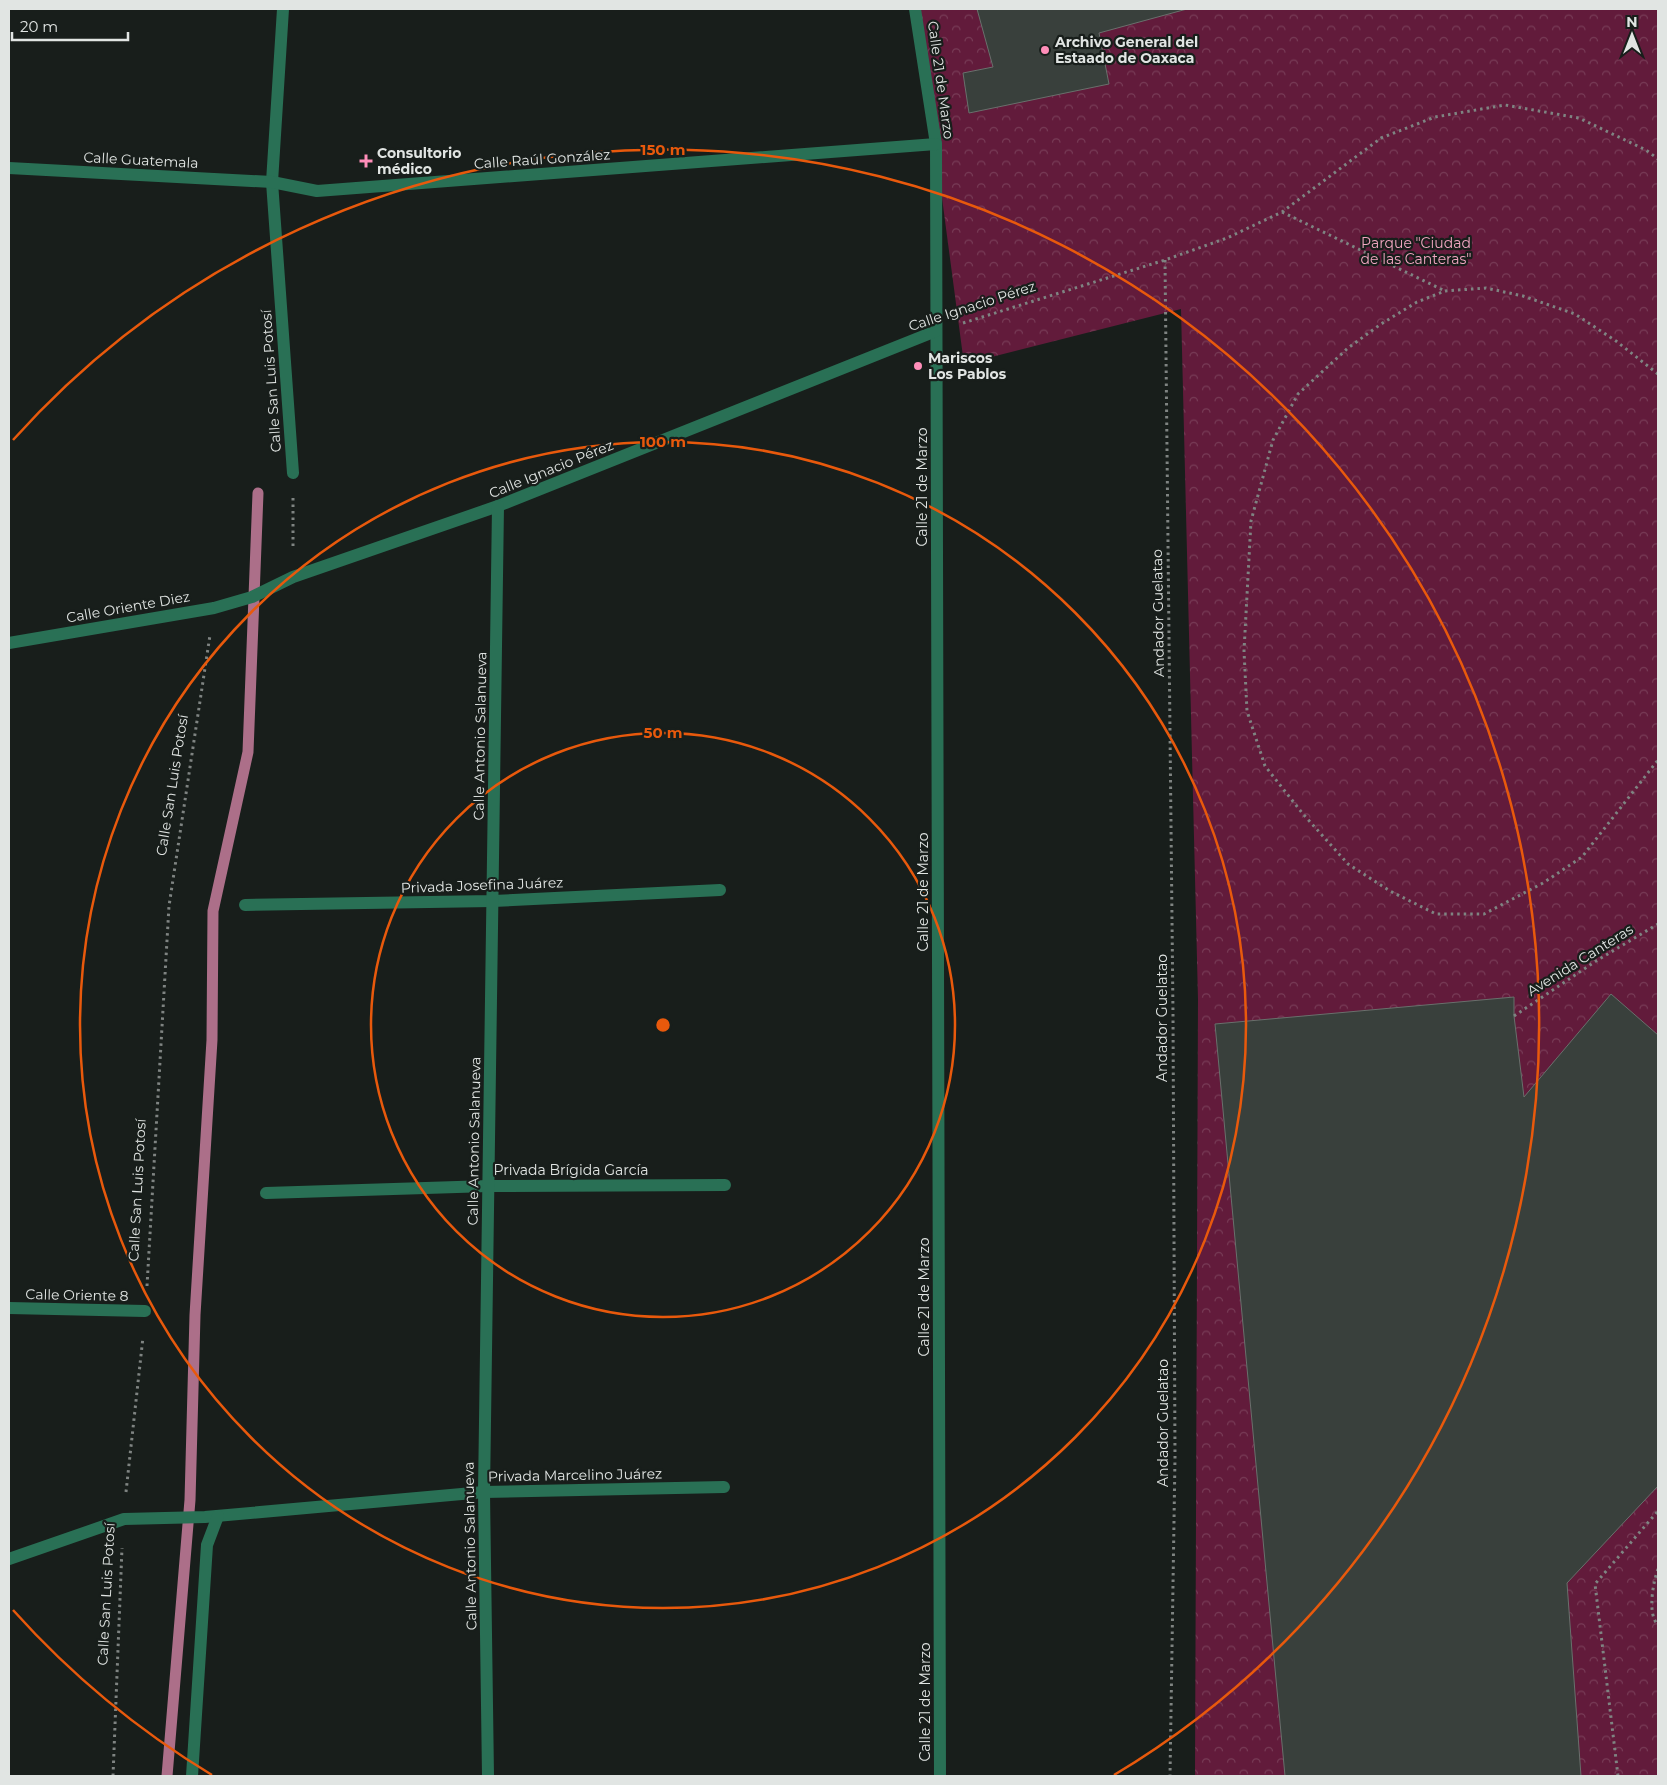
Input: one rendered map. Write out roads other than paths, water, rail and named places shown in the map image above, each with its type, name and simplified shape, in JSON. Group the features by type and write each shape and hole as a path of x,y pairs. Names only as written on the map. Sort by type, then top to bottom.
{"street":[{"name":"Calle San Luis Potosí","path":"283,9 272,182 292,473"},
{"name":"Calle 21 de Marzo","path":"916,9 936,144 940,1776"},
{"name":"Calle Raúl González","path":"272,182 317,191 936,144"},
{"name":"Calle Guatemala","path":"9,168 272,182"},
{"name":"Calle Ignacio Pérez","path":"252,597 288,580 498,506 936,331"},
{"name":"Calle Antonio Salanueva","path":"488,1776 484,1492 498,506"},
{"name":"Calle Oriente Diez","path":"9,643 214,608 252,597"},
{"name":"Privada Josefina Juárez","path":"245,905 493,901 720,890"},
{"name":"Privada Brígida García","path":"266,1193 489,1186 725,1185"},
{"name":"Calle Oriente 8","path":"9,1308 145,1311"},
{"name":"Privada Marcelino Juárez","path":"9,1559 124,1519 212,1516 484,1492 724,1487"},
{"path":"192,1776 208,1545 212,1516"}],"waterway":[{"path":"167,1776 190,1500 195,1315 212,1040 213,911 248,752 258,493"}],"place":[{"name":"Archivo General del Estaado de Oaxaca","path":"1045,50"},
{"name":"Consultorio médico","path":"366,161"},
{"name":"Mariscos Los Pablos","path":"918,366"}],"park label":[{"name":"Parque \"Ciudad de las Canteras\"","path":"1416,252"}]}
